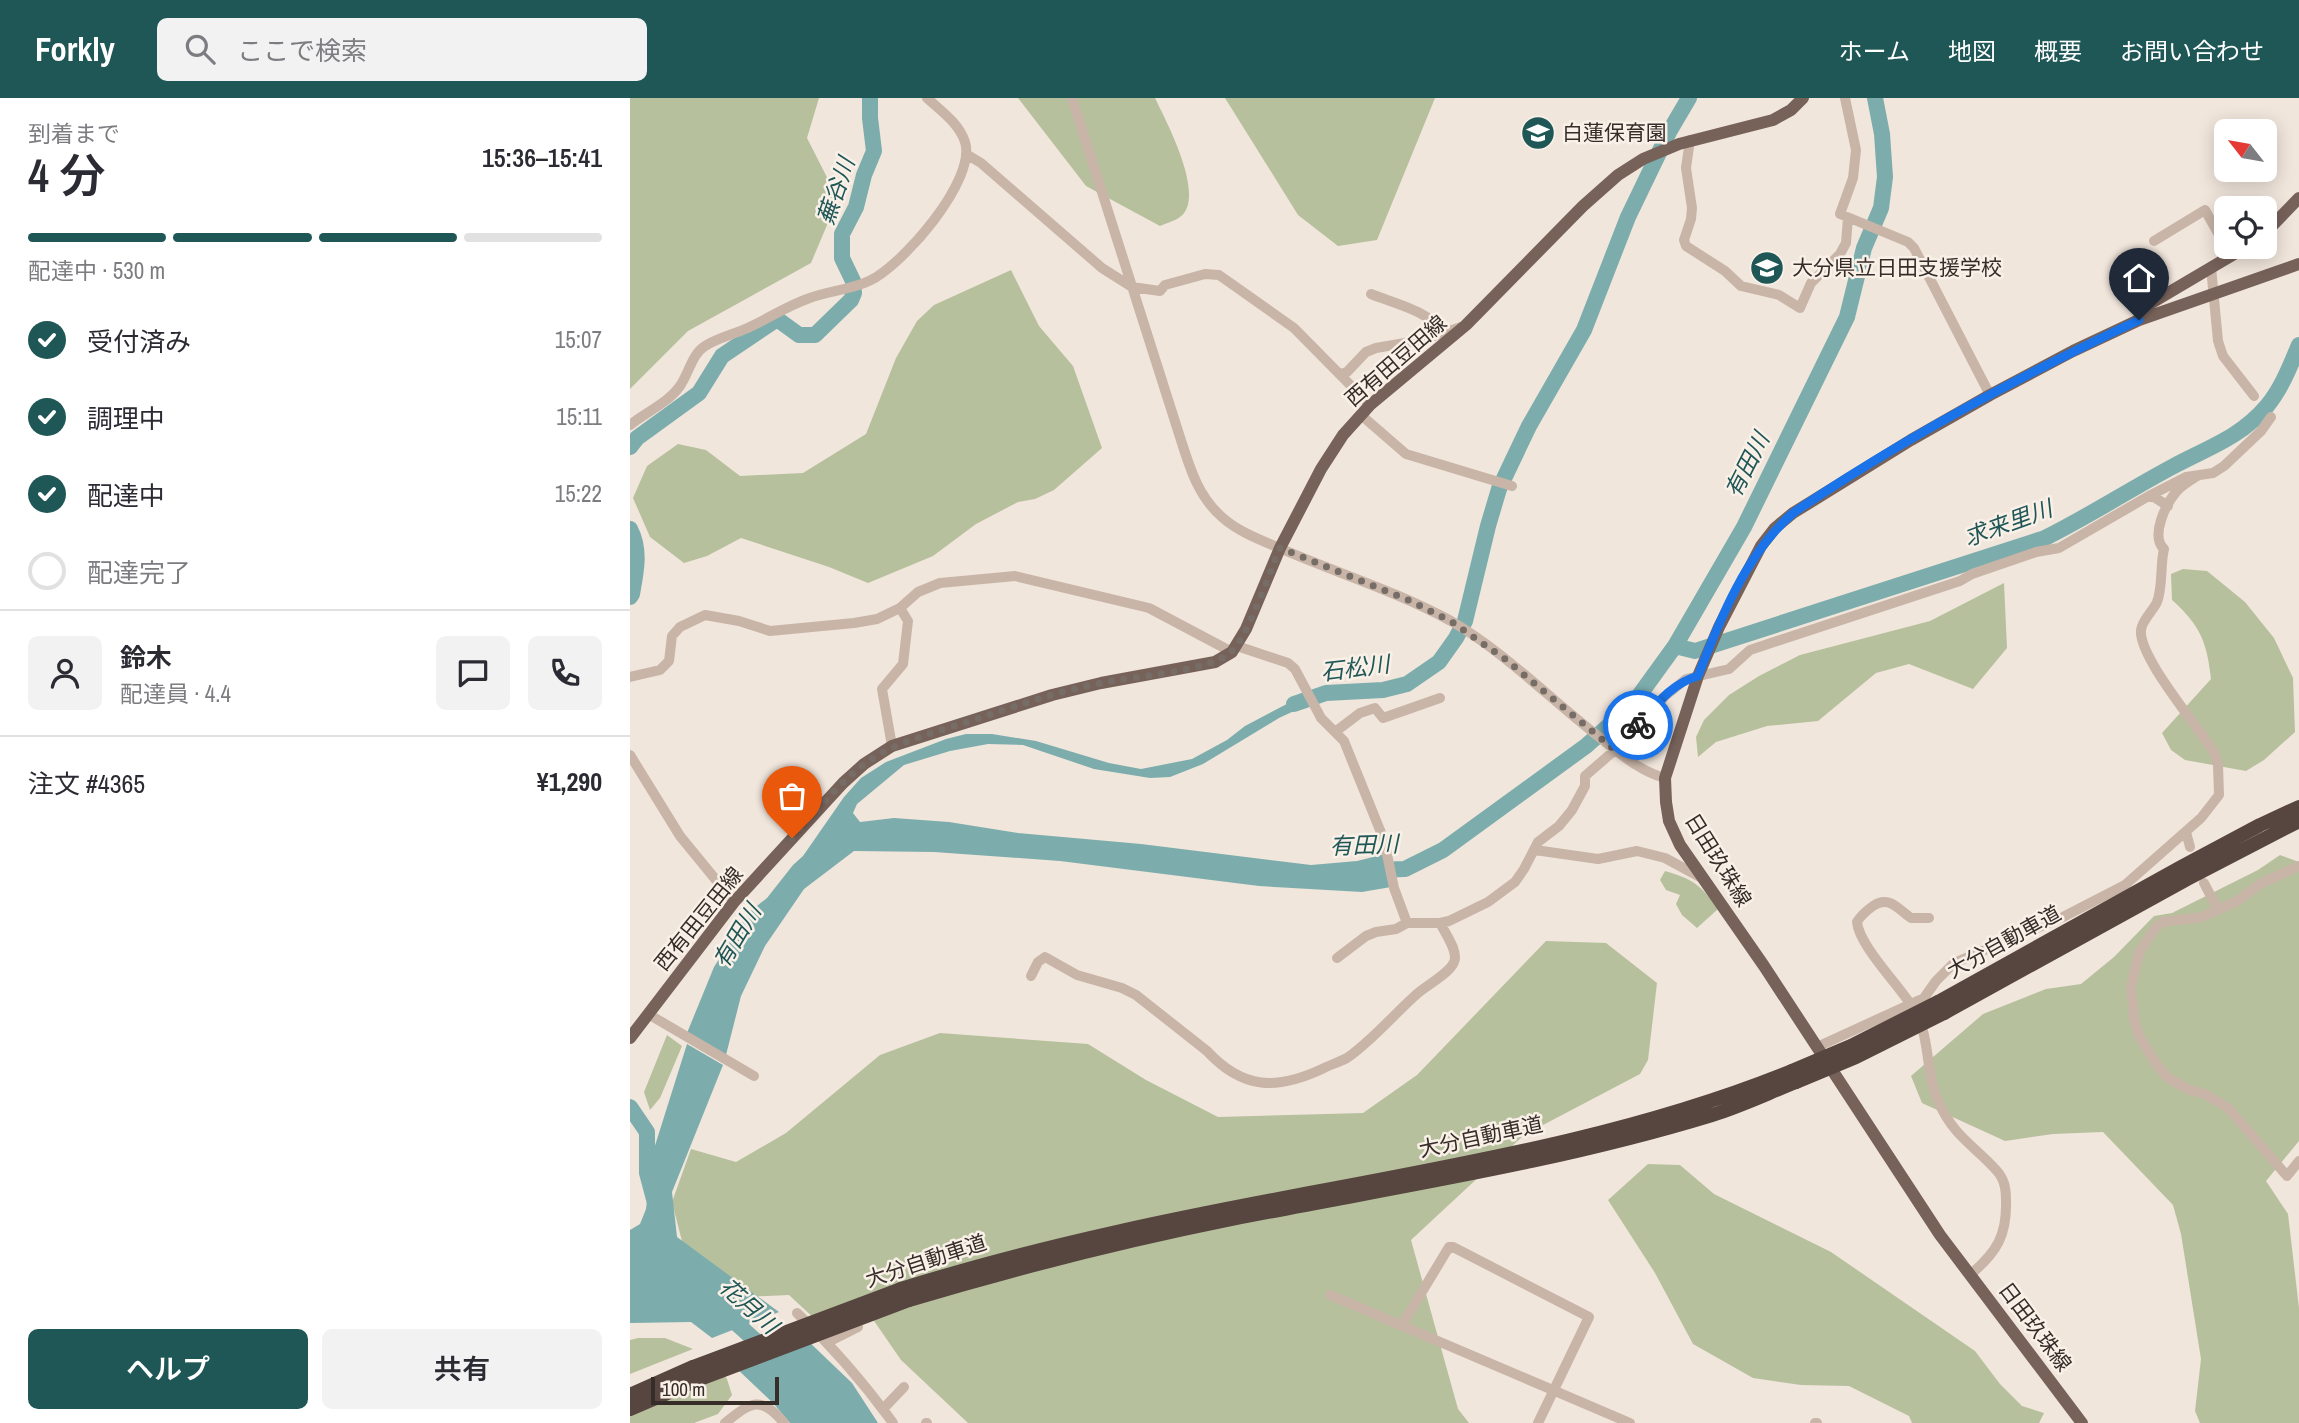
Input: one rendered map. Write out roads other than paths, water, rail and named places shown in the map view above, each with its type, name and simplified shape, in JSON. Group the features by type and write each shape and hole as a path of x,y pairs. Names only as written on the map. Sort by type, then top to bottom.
{"highway":[{"name":"大分自動車道","path":"1941,1008 2181,867 2299,807"},
{"name":"大分自動車道","path":"630,1395 697,1373 976,1266 1126,1228 1447,1168 1564,1141 1794,1077 1851,1046 1941,1008 2299,821"},
{"name":"大分自動車道","path":"630,1409 697,1373"}],"main road":[{"name":"西有田豆田線","path":"630,1038 734,902 843,783 864,764 892,746 1052,695 1215,662 1234,649 1246,629 1280,548 1321,469 1343,435 1366,410 1466,325 1602,188 1643,159 1685,142 1773,120 1791,110 1803,98"},
{"path":"2277,221 2299,198"},
{"path":"2139,320 2141,309 2225,259"},
{"name":"日田玖珠線","path":"2082,1423 1940,1234 1681,845 1669,821 1665,778 1704,660 1738,587 1761,546 1775,528 1810,501 1990,395 2073,351 2139,320 2299,264"}],"street":[{"path":"630,425 669,398 680,386 699,351 707,344 807,299 868,281 888,270 933,224 953,191 966,154 965,142 955,125 927,98"},
{"path":"1072,98 1193,476 1203,498 1223,519 1247,533 1411,601 1452,622 1505,659 1615,750 1647,773 1665,778"},
{"path":"1845,98 1856,150 1853,178 1840,214 1908,242 1914,248 1990,395"},
{"path":"1685,142 1692,208 1686,246 1725,271 1741,286 1779,295 1800,308 1811,284 1840,254 1852,220"},
{"path":"966,154 981,163 1102,268 1132,287 1160,291 1165,285 1205,274 1219,275 1294,328 1341,374 1366,410 1406,454 1512,486"},
{"path":"2154,241 2205,210 2223,242 2216,264 2213,295 2218,341 2223,356 2254,396"},
{"path":"1371,294 1427,316 1436,322 1444,333"},
{"path":"1341,374 1348,372 1366,352 1376,348 1422,340 1466,325"},
{"path":"1337,958 1366,936 1396,929 1407,923 1440,923 1460,917 1488,902 1515,882 1538,842 1559,826 1572,810 1585,786 1585,776 1615,750 1664,697 1686,679 1729,669 1751,650 1960,581 2036,552 2059,548 2186,477 2213,473 2261,431 2271,418"},
{"path":"1817,1047 1924,999 1936,981 1954,963 2063,917 2126,885 2201,818 2219,794 2215,754 2204,735 2179,704 2144,645 2141,628 2158,600 2164,548 2160,545 2158,536 2168,506 2176,492 2199,475"},
{"path":"2147,497 2154,497 2168,506"},
{"path":"630,677 660,670 669,661 672,635 680,627 705,615 739,621 770,631 855,623 877,618 900,608 919,592 940,583 1015,576 1149,608 1234,649 1288,663 1295,669 1314,708 1344,741 1384,840 1394,888 1407,923"},
{"path":"892,746 882,689 904,664 908,621 900,608"},
{"path":"1335,733 1360,713 1375,708 1383,718 1440,698"},
{"path":"630,755 680,836 734,902"},
{"path":"2186,832 2190,847"},
{"path":"1535,849 1598,859 1637,851 1665,859 1706,880"},
{"path":"2299,866 2260,884 2237,901 2202,918 2162,922 2139,953 2131,998 2139,1036 2166,1077 2189,1090 2205,1094 2228,1108 2287,1176 2299,1161"},
{"path":"2204,883 2218,910"},
{"path":"1929,918 1911,918 1895,904 1886,901 1878,902 1857,922 1865,943 1916,1012 1927,1045 1932,1085 1947,1118 1957,1134 1998,1171 2004,1181 2005,1230 1988,1258 1971,1274"},
{"path":"1031,976 1041,958 1045,957 1077,975 1122,988 1136,995 1217,1062 1242,1076 1266,1084 1281,1084 1303,1078 1347,1058 1452,966 1456,960 1454,951 1440,923"},
{"path":"648,1014 754,1076"},
{"path":"1402,1325 1449,1247 1589,1317 1538,1423"},
{"path":"1330,1296 1630,1423"},
{"path":"797,1313 828,1342 893,1423"},
{"path":"828,1342 858,1326"},
{"path":"883,1409 904,1387"},
{"path":"725,1423 748,1405 760,1403 776,1413 784,1423"}],"water":[{"path":"1304,695 1309,704 1279,718 1203,764 1170,777 1150,778 1094,769 1023,745 988,744 950,751 904,765 857,804 853,813 860,822 894,818 949,822 1018,833 1141,844 1311,865 1357,861 1385,854 1391,887 1362,892 1259,886 1060,861 934,852 854,851 804,889 765,946 741,996 726,1055 687,1033 714,967 748,913 767,898 803,856 844,797 861,778 886,762 946,739 966,734 992,734 1036,741 1109,763 1141,769 1192,759 1227,740 1245,726"},
{"path":"687,1044 723,1065 672,1192 677,1237 779,1312 712,1338 691,1322 630,1323 630,1230 640,1224 646,1209 653,1152"},
{"path":"806,1339 852,1383 878,1423 790,1423 734,1366"}],"waterway":[{"name":"蕪谷川","path":"630,447 637,438 699,393 722,356 777,319 799,335 815,335 851,300 854,293 853,281 842,258 842,234 856,207 864,175 874,151 870,98"},
{"name":"石松川","path":"1294,704 1326,693 1383,690 1407,684 1439,662 1456,638 1465,621 1499,489 1529,426 1584,330 1628,217 1669,132 1689,98"},
{"name":"有田川","path":"1376,870 1405,869 1443,850 1586,746 1633,704 1675,646 1744,527 1847,317 1864,248 1881,208 1885,177 1882,134 1875,98"},
{"name":"求来里川","path":"1675,646 1695,651 2045,538 2246,426 2277,392 2299,345"},
{"name":"蕪谷川","path":"630,529 636,545 637,561 630,597"},
{"name":"蕪谷川","path":"630,1107 647,1132 647,1173 655,1203"},
{"name":"花月川","path":"726,1314 766,1350"}],"place":[{"name":"白蓮保育園","path":"1538,133"},
{"name":"大分県立日田支援学校","path":"1767,268"}]}
